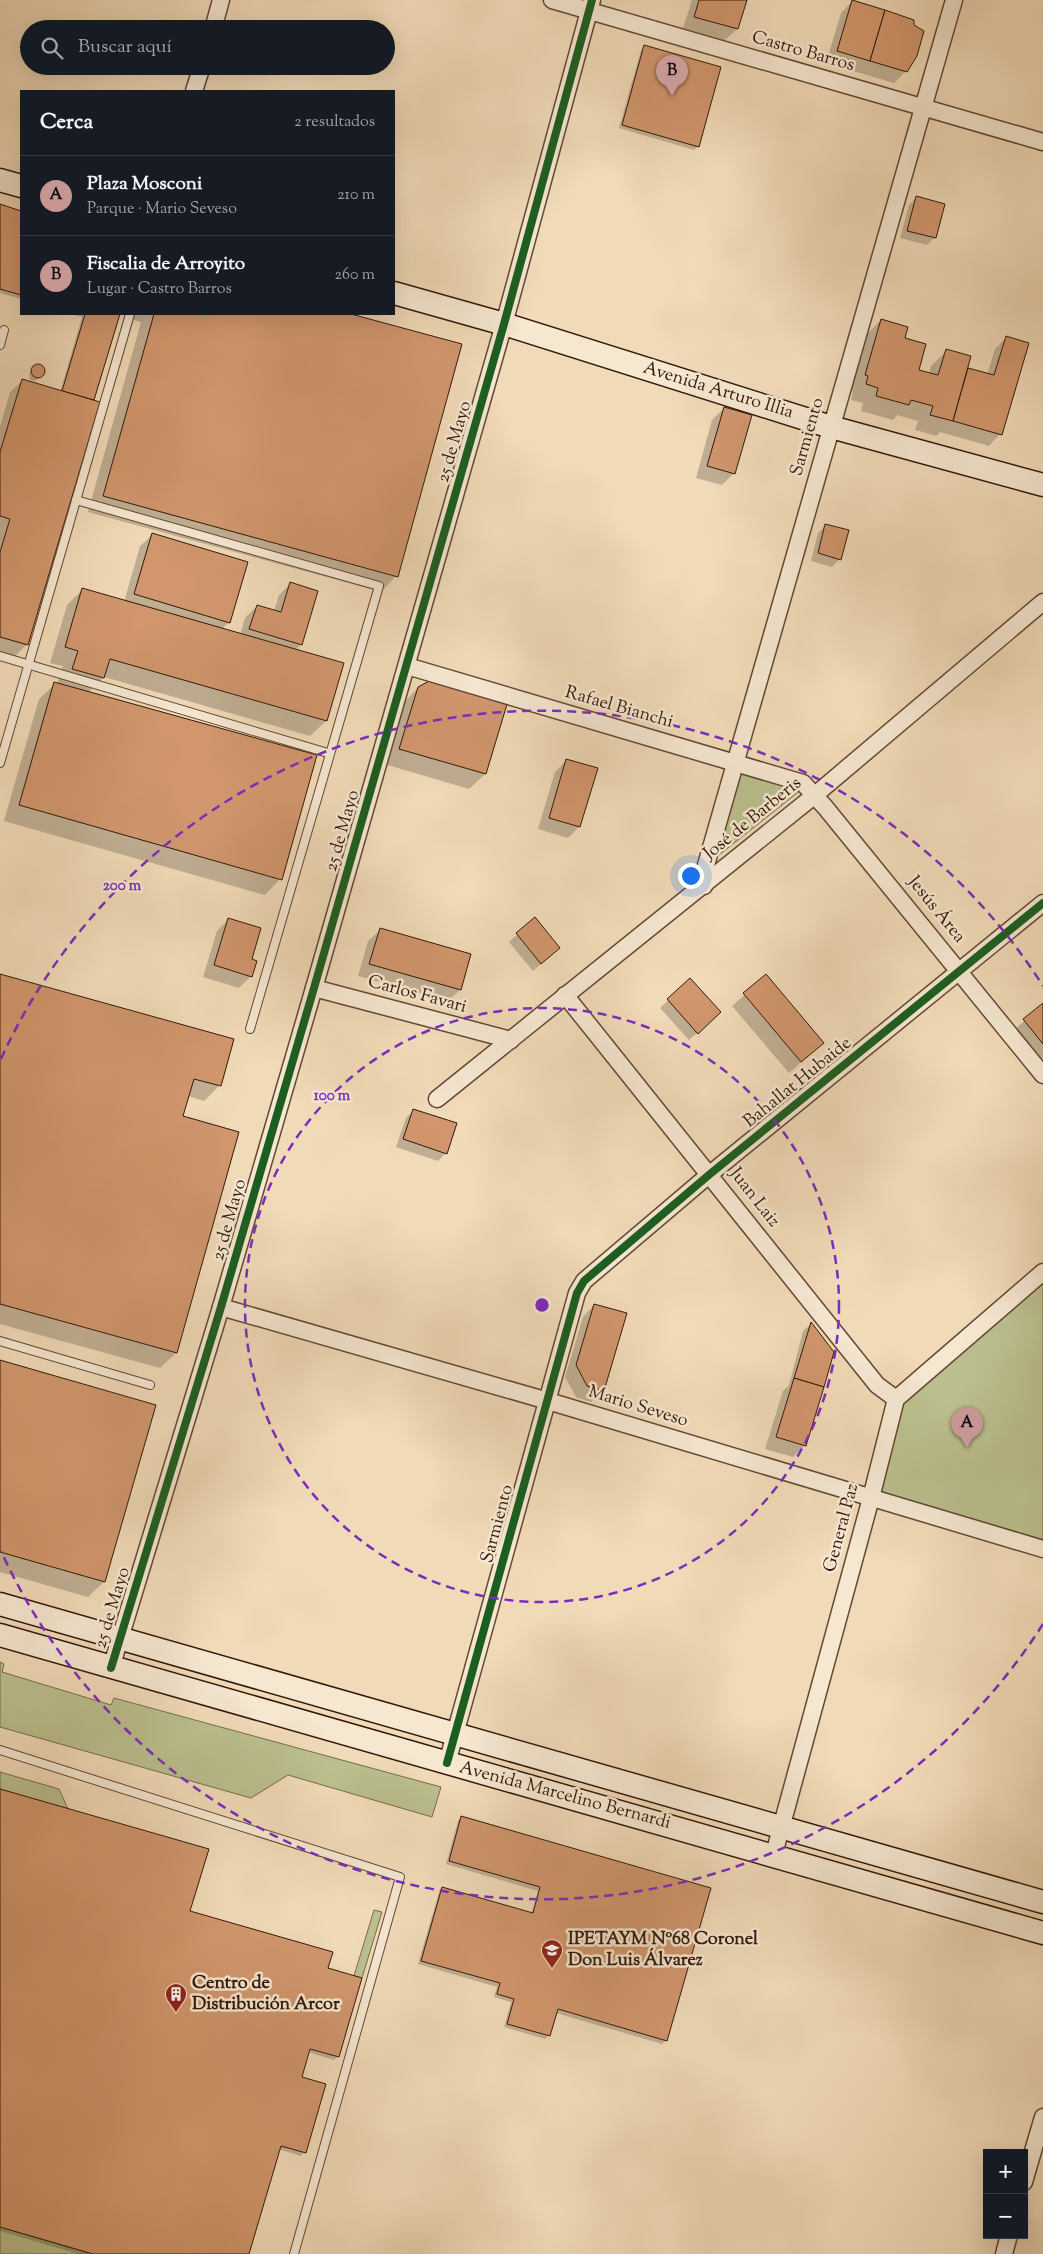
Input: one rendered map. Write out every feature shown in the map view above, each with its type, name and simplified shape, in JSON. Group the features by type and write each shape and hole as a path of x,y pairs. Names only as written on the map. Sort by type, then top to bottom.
{"main road":[{"path":"0,180 20,186"},
{"name":"Avenida Arturo Illia","path":"395,293 504,324 831,427 1043,485"},
{"name":"Avenida Marcelino Bernardi","path":"0,1604 1043,1902"},
{"name":"Avenida Marcelino Bernardi","path":"0,1635 111,1668 774,1854 1043,1933"}],"street":[{"path":"215,20 221,0"},
{"name":"Castro Barros","path":"552,0 591,5 923,108 1043,142"},
{"name":"Sarmiento","path":"704,886 704,872 954,0"},
{"name":"25 de Mayo","path":"111,1668 221,1307 407,666 504,324 591,5"},
{"path":"194,90 199,75"},
{"name":"José de Barberis","path":"437,1099 815,795 1043,602"},
{"name":"Rafael Bianchi","path":"407,666 797,780 815,795"},
{"name":"Jesús Área","path":"815,795 1043,1075"},
{"name":"Bahallat Hubaide","path":"577,1293 584,1281 710,1174 1043,903"},
{"name":"Carlos Favari","path":"314,988 510,1040"},
{"name":"Juan Laiz","path":"565,995 877,1385 896,1399"},
{"path":"896,1399 904,1390 1043,1272"},
{"name":"Sarmiento","path":"447,1763 577,1293"},
{"name":"Mario Seveso","path":"221,1307 548,1401 1043,1549"},
{"name":"General Paz","path":"774,1854 872,1498 896,1399"},
{"path":"1028,2168 1043,2117"},
{"path":"1004,2254 1008,2239"}],"lane":[{"path":"0,763 130,315"},
{"path":"0,345 4,330"},
{"path":"76,500 378,586 328,753 250,1028"},
{"path":"0,656 328,753"},
{"path":"0,1341 150,1385"},
{"path":"0,1750 400,1877 294,2254"}],"green space":[{"path":"739,768 801,790 714,859"},
{"path":"1043,1284 1043,1540 880,1494 902,1402"},
{"path":"0,1662 4,1664 2,1672 111,1705 114,1698 441,1787 432,1817 288,1775 251,1798 0,1727"},
{"path":"0,1772 59,1789 68,1809 0,1789"},
{"path":"374,1910 382,1912 362,1978 354,1976"},
{"path":"0,2227 88,2253 88,2254 0,2254"}],"building":[{"path":"699,0 747,0 738,29 694,17"},
{"path":"852,0 885,10 870,61 837,51"},
{"path":"885,10 914,20 914,25 924,31 917,56 907,72 870,61"},
{"path":"644,45 721,67 699,147 622,125"},
{"path":"916,196 945,204 936,238 907,231"},
{"path":"0,204 20,211 20,295 0,289"},
{"path":"85,315 120,315 94,400 62,391"},
{"path":"154,315 355,315 462,344 398,577 103,496"},
{"path":"881,319 908,327 905,338 926,344 919,370 938,375 946,349 971,356 953,421 930,415 933,406 911,400 909,405 876,396 878,388 866,384 868,376 865,375"},
{"path":"1006,336 1029,343 1002,435 953,421 968,368 994,375"},
{"path":"38,364 43,366 45,371 43,376 38,378 33,376 31,371 33,366"},
{"path":"22,379 100,402 28,645 0,637 0,552 10,519 0,516 0,452"},
{"path":"724,407 752,415 735,474 707,466"},
{"path":"825,524 849,530 841,560 818,553"},
{"path":"152,533 248,562 230,623 134,594"},
{"path":"290,582 318,591 302,645 249,629 257,605 281,612"},
{"path":"82,588 344,663 327,721 110,659 104,678 72,669 78,651 65,647"},
{"path":"433,679 508,701 486,774 399,749 418,687"},
{"path":"54,682 317,755 282,880 19,805"},
{"path":"566,759 598,768 580,827 549,818"},
{"path":"535,917 560,948 541,964 516,933"},
{"path":"228,918 261,928 252,959 257,961 252,977 214,965"},
{"path":"380,928 471,954 461,990 369,964"},
{"path":"0,974 234,1039 221,1086 194,1079 183,1116 239,1132 177,1353 0,1304"},
{"path":"766,974 824,1043 801,1062 743,993"},
{"path":"690,978 721,1012 698,1034 667,999"},
{"path":"1043,1003 1043,1044 1023,1019"},
{"path":"413,1109 457,1123 447,1154 403,1139"},
{"path":"594,1304 627,1313 604,1391 587,1386 576,1365"},
{"path":"811,1322 834,1352 824,1387 794,1378"},
{"path":"0,1360 156,1405 105,1582 0,1552"},
{"path":"794,1378 824,1387 806,1446 776,1437"},
{"name":"Centro de Distribución Arcor","path":"0,1789 209,1849 190,1911 333,1952 328,1968 362,1978 339,2057 310,2049 302,2077 326,2084 306,2153 281,2146 249,2254 93,2254 0,2227"},
{"path":"461,1816 711,1888 667,2041 558,2009 550,2036 507,2024 514,1999 497,1994 500,1983 421,1961 442,1887 533,1913 540,1887 449,1861"}],"cycle path":[{"path":"111,1668 221,1307 314,988 504,324 592,0"},
{"path":"447,1763 577,1293 584,1281 710,1174 1043,903"}],"place":[{"name":"Fiscalia de Arroyito","path":"672,96"},
{"name":"Plaza Mosconi","path":"967,1448"},
{"name":"IPETAYM Nº68 Coronel Don Luis Álvarez","path":"552,1969"},
{"name":"Centro de Distribución Arcor","path":"176,2013"}]}
